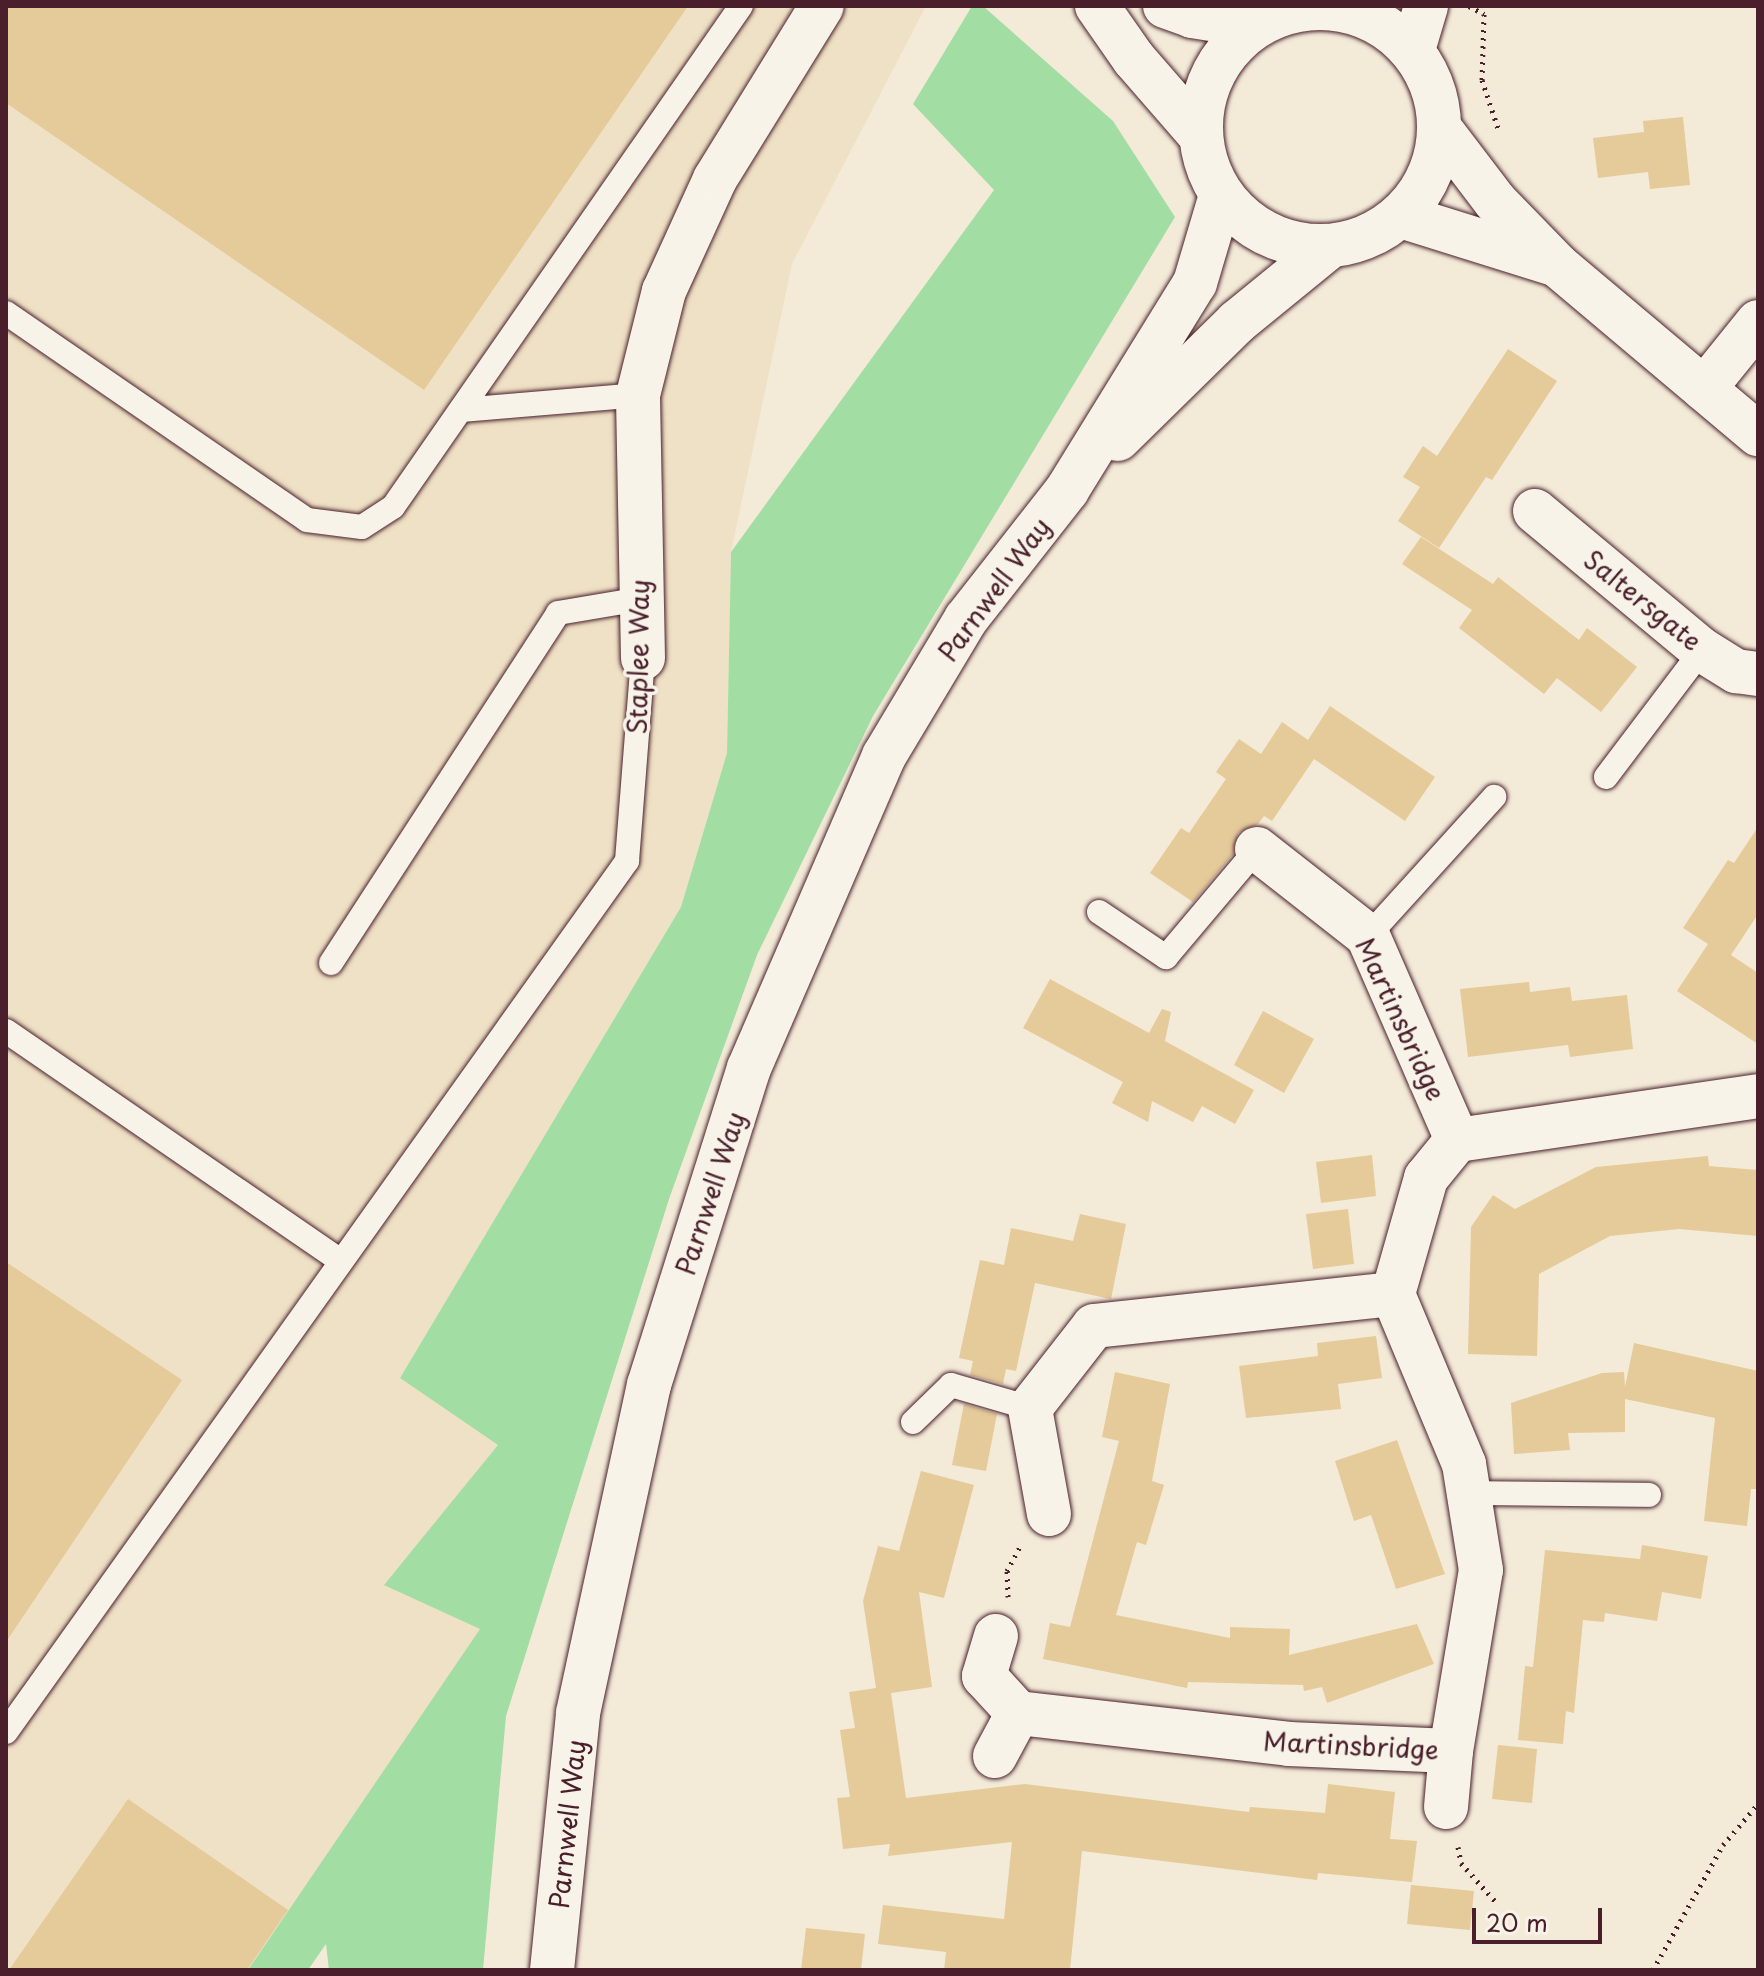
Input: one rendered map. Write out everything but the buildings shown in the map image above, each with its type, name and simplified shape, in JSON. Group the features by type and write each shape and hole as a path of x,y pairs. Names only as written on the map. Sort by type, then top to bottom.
{"street":[{"name":"Staplee Way","path":"643,658 638,395 664,291 715,179 822,6"},
{"path":"1066,6 1134,59"},
{"path":"1097,6 1134,59 1200,135"},
{"path":"1165,6 1192,16 1255,26"},
{"path":"1413,50 1426,6"},
{"path":"1441,130 1427,182 1401,216 1367,238 1329,247 1275,237 1250,224 1221,195 1207,167 1200,135 1202,103 1213,73 1231,46 1255,26 1306,7 1358,14 1382,24 1413,50 1428,74 1441,130 1495,201 1557,265 1758,434"},
{"name":"Parnwell Way","path":"552,1970 578,1713 649,1385 749,1068 884,756 966,619 1067,490 1195,283 1221,195"},
{"path":"1401,216 1557,265"},
{"name":"Parnwell Way","path":"1067,490 1237,322 1329,247"},
{"path":"1704,389 1758,322"},
{"name":"Saltersgate","path":"1535,511 1702,650 1736,671 1758,674"},
{"name":"Martinsbridge","path":"1257,849 1368,936 1457,1140"},
{"path":"1049,1514 1030,1408 1094,1326 1393,1294 1426,1178 1457,1140 1758,1096"},
{"name":"Martinsbridge","path":"1018,1713 1289,1744 1451,1751 1481,1570 1464,1464 1393,1294"},
{"path":"995,1756 1018,1713 984,1676 996,1636"},
{"path":"1446,1807 1451,1751"}],"lane":[{"path":"6,313 307,520 362,527 393,507 741,6"},
{"path":"461,410 638,395"},
{"path":"331,963 558,613 641,599"},
{"path":"1606,777 1702,650"},
{"name":"Staplee Way","path":"6,1732 627,861 643,658"},
{"path":"1368,936 1494,797"},
{"path":"1099,912 1166,957 1257,849"},
{"path":"6,1031 341,1261"},
{"path":"913,1422 951,1385 1030,1408"},
{"path":"1469,1493 1649,1495"}],"path":[{"path":"1469,6 1484,14 1482,80 1500,134"},
{"path":"996,1636 1012,1627 1007,1571 1022,1543 1049,1514"},
{"path":"1653,1970 1723,1845 1758,1804"},
{"path":"1446,1807 1461,1863 1495,1901"}],"shaded area":[{"path":"6,6 926,6 792,264 731,552 727,753 681,907 400,1378 498,1445 481,1628 248,1970 6,1970"}],"green space":[{"path":"972,6 983,6 1113,121 1175,217 873,716 757,955 669,1199 506,1716 483,1970 329,1970 326,1944 308,1970 248,1970 480,1629 384,1585 498,1445 400,1378 681,907 727,753 731,552 994,190 913,104"}]}
